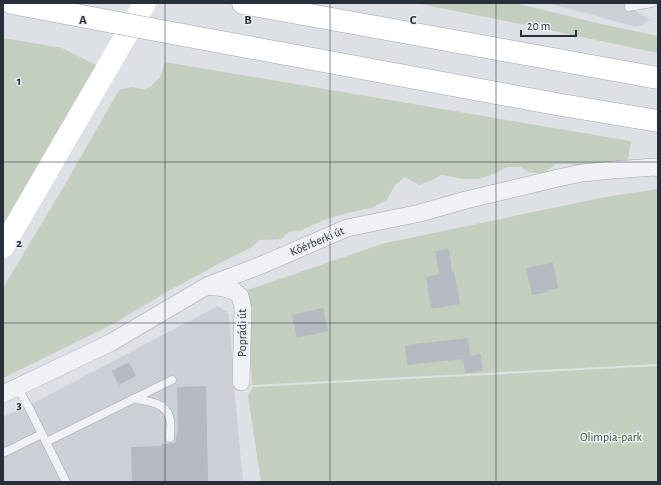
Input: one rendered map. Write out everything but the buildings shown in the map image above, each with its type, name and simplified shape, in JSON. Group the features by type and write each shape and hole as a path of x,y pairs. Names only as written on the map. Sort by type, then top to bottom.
{"main road":[{"path":"12,3 658,121"},
{"path":"3,246 145,3"},
{"path":"243,3 658,78"}],"street":[{"name":"Kőérberki út","path":"10,390 110,343 207,286 264,264 347,228 420,213 466,200 558,178 613,170 658,168"},
{"name":"Poprádi út","path":"207,286 224,288 240,296 243,308 241,382"}],"lane":[{"path":"629,7 652,3"},
{"path":"46,442 172,380"},
{"path":"10,390 28,406 66,482"},
{"path":"134,399 153,402 165,410 170,417 170,438"},
{"path":"3,453 42,434"}],"shaded area":[{"path":"547,3 623,3 650,20 637,27"},
{"path":"218,306 229,314 243,482 3,482 3,417 28,406"}],"green space":[{"path":"415,3 515,3 658,36 658,53 506,21"},
{"path":"3,38 62,48 106,70 3,247"},
{"path":"165,62 631,141 628,159 621,163 584,166 556,164 545,172 536,173 528,172 521,167 506,167 496,173 479,179 463,179 442,175 419,185 405,177 395,185 387,200 371,208 326,219 300,231 289,232 281,239 260,240 252,247 170,290 115,323 3,378 3,288 63,188 119,90 131,87 144,89 150,87 160,77"},
{"path":"658,189 658,364 252,385 248,290 381,244 605,197"},
{"name":"Olimpia-park","path":"658,366 658,482 261,482 248,396 253,387"}]}
